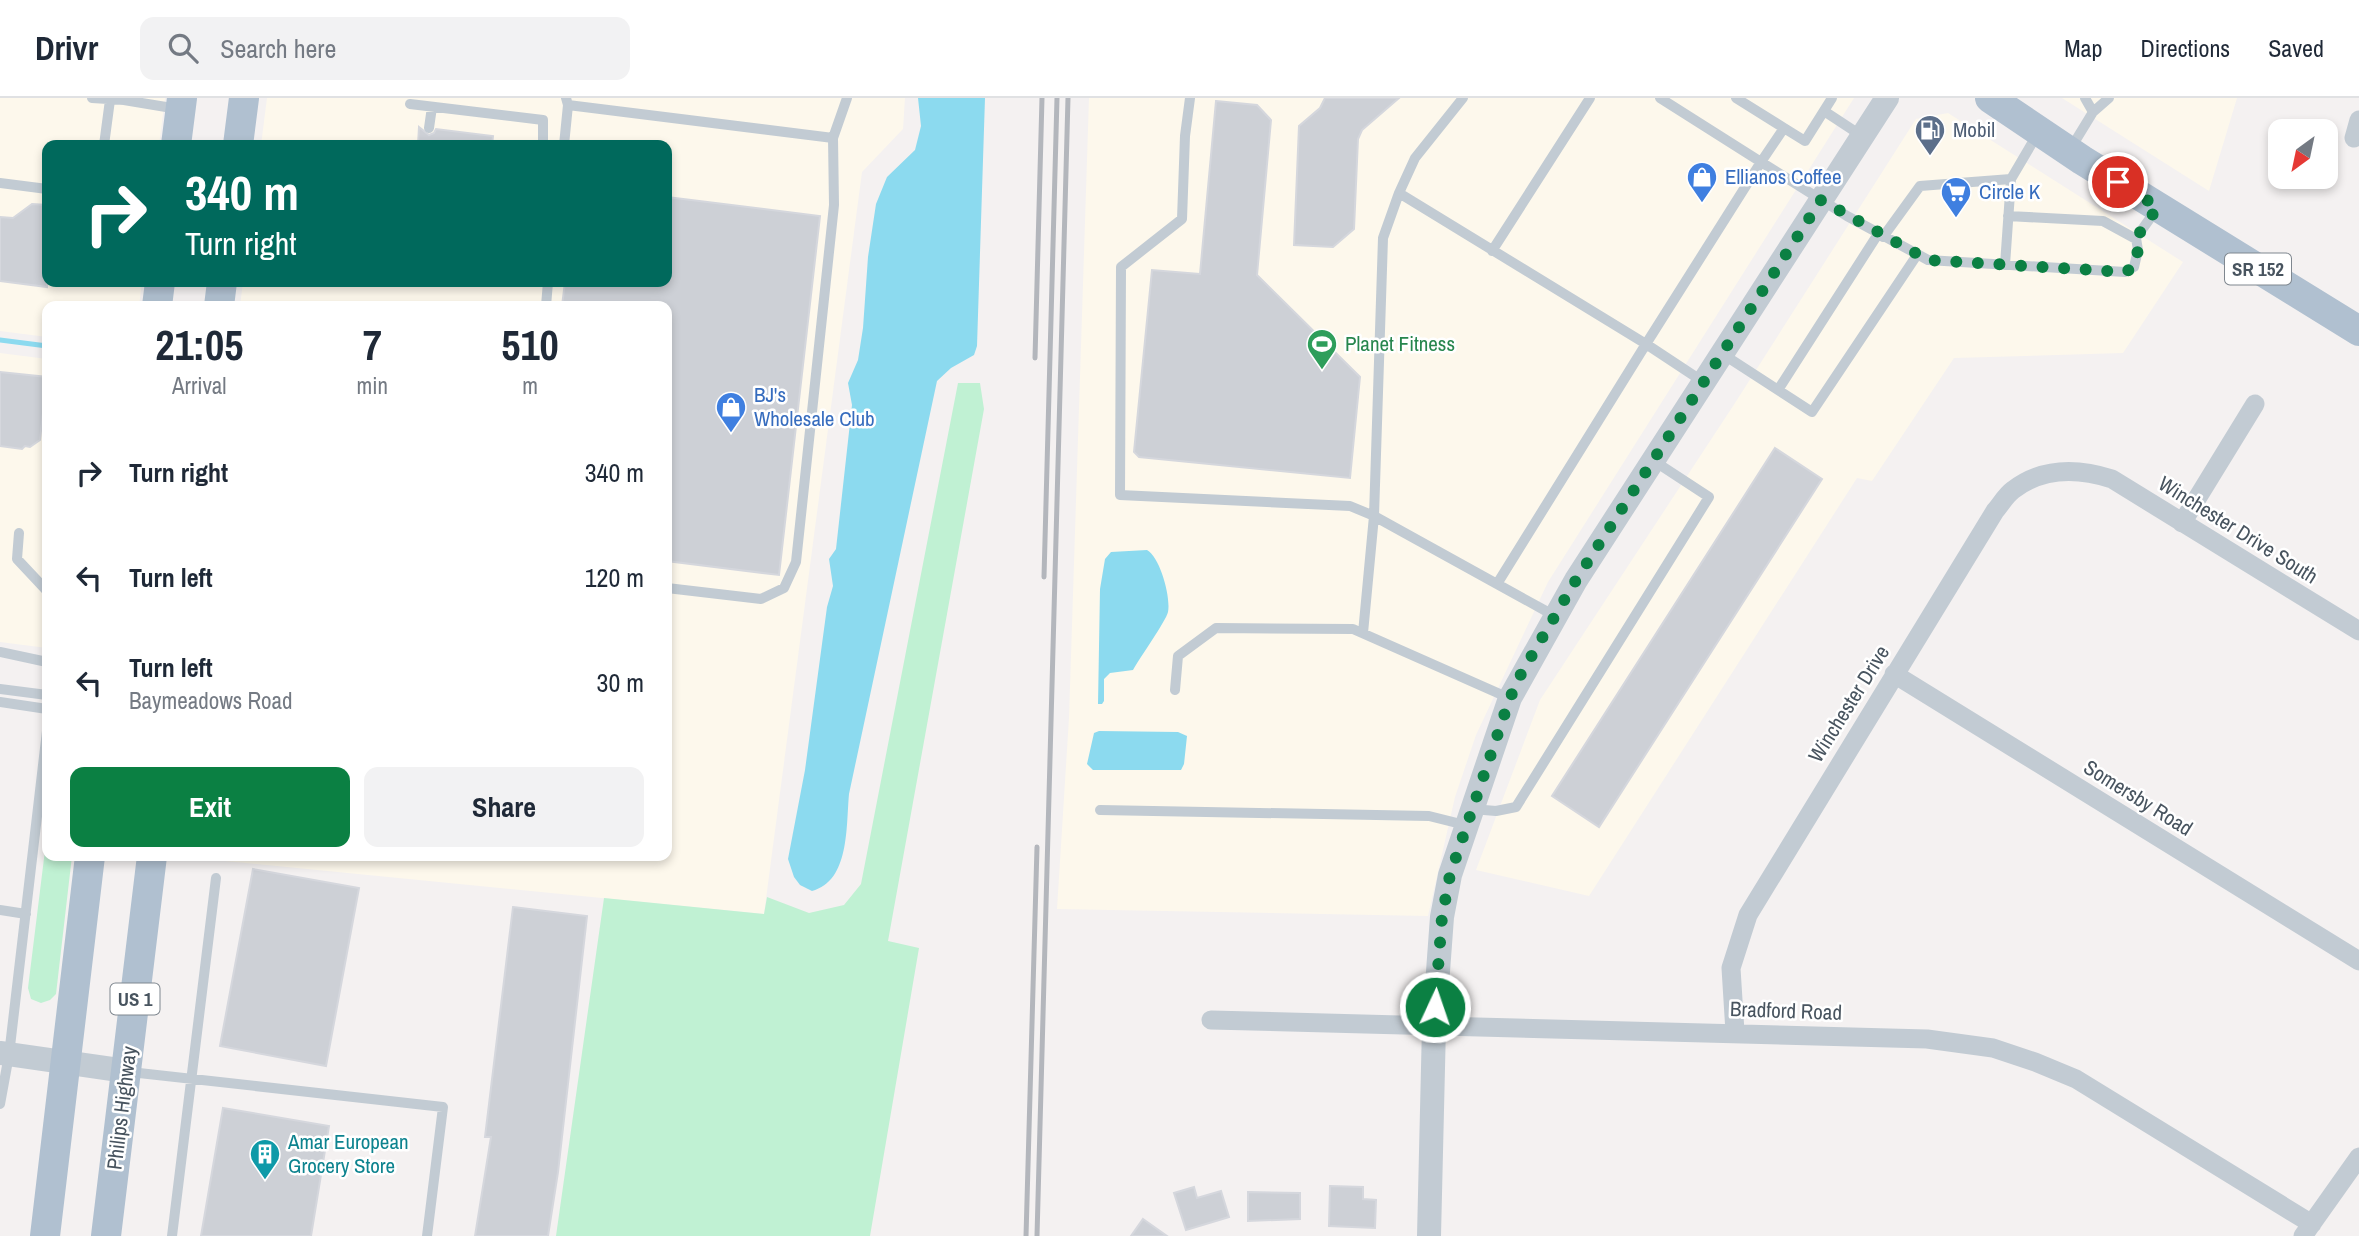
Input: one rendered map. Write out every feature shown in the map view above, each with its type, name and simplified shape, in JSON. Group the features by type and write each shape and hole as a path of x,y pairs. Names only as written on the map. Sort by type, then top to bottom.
{"main road":[{"path":"240,140 244,98"},
{"name":"SR 152","path":"1990,98 2069,151 2359,331"},
{"path":"177,140 182,104"},
{"path":"45,1236 89,861"},
{"name":"Philips Highway","path":"106,1236 151,861"}],"street":[{"path":"1429,1236 1434,1026 1442,917 1450,875 1510,698 1555,616 1886,98"},
{"path":"2182,523 2255,404"},
{"name":"Winchester Drive","path":"1735,1032 1731,968 1748,915 1995,511 2011,491 2036,477 2065,470 2092,472"},
{"name":"Winchester Drive South","path":"2092,472 2112,479 2359,632"},
{"name":"Somersby Road","path":"1894,674 2359,961"},
{"name":"Bradford Road","path":"1211,1020 1735,1032 1927,1039 1993,1048 2076,1079 2307,1230"},
{"path":"5,1054 126,1071"},
{"path":"2307,1230 2359,1157"}],"lane":[{"path":"92,98 182,104"},
{"path":"672,589 761,599 784,588 796,562 834,205 833,138 847,98"},
{"path":"1190,98 1185,136 1182,219 1121,267 1120,495 1350,506 1374,516 1555,616"},
{"path":"1363,633 1374,516 1383,238 1399,192 1415,158 1463,98"},
{"path":"1492,251 1590,98"},
{"path":"1736,98 1805,141 1832,98"},
{"path":"2085,98 2093,112"},
{"path":"2069,151 2093,112 2109,98"},
{"path":"105,140 110,100"},
{"path":"1667,100 1821,200 1928,260 2125,272 2134,267 2138,250 2136,239 2158,207"},
{"path":"564,140 567,102 833,138"},
{"path":"410,104 543,120 543,140"},
{"path":"429,128 432,107"},
{"path":"1824,111 1862,136"},
{"path":"1497,584 1784,128"},
{"path":"2005,265 2011,179 2039,131"},
{"path":"1778,390 1880,235 1920,186 2011,179"},
{"path":"0,183 42,188"},
{"path":"1399,192 1703,382"},
{"path":"2008,216 2103,221 2136,239"},
{"path":"1721,353 1812,412 1917,255"},
{"path":"1100,810 1469,817 1516,807 1709,497 1653,460"},
{"path":"19,533 17,559 42,586"},
{"path":"1175,690 1178,656 1216,628 1353,629 1510,698"},
{"path":"0,652 42,661"},
{"path":"0,689 42,694"},
{"path":"0,702 42,708"},
{"path":"0,1104 42,775"},
{"path":"172,1236 216,878"},
{"path":"0,910 26,914"},
{"path":"126,1071 443,1107 428,1236"}],"shaded area":[{"path":"0,98 165,98 160,140 42,140 42,287 141,287 140,301 42,301 42,336 0,331"},
{"path":"267,98 905,98 903,129 862,172 764,914 225,861 672,861 672,301 241,301 242,287 672,287 672,140 262,140"},
{"path":"1089,98 1854,98 1548,582 1476,735 1455,797 1428,916 1057,909 1069,718"},
{"path":"2062,98 2237,98 2209,191"},
{"path":"1948,113 2183,262 2123,353 1954,358 1872,481 1857,478 1589,896 1476,870 1540,700 1735,403 1916,119"},
{"path":"0,353 42,358 42,647 0,642"}],"green space":[{"path":"958,383 980,383 984,409 888,941 919,948 870,1236 556,1236 604,898 764,914 767,897 809,913 844,905 861,884"},
{"path":"44,861 71,861 56,994 41,1003 31,999 28,988"}],"water":[{"path":"918,98 985,98 977,346 974,355 951,368 937,381 849,794 844,851 833,876 812,891 800,885 794,877 788,859 805,770 827,607 833,586 829,559 836,549 852,405 848,383 858,360 876,204 887,177 915,150 921,126"},
{"path":"1147,550 1152,554 1164,578 1168,612 1133,670 1110,673 1104,679 1104,701 1098,704 1100,589 1105,559 1111,552"},
{"path":"1178,732 1187,736 1184,764 1181,770 1093,770 1087,764 1094,733"}],"building":[{"path":"1325,98 1399,98 1362,130 1358,139 1354,229 1333,247 1294,245 1299,126 1320,108"},
{"path":"1216,101 1257,105 1271,120 1257,275 1360,377 1350,478 1139,457 1134,452 1152,270 1200,274"},
{"path":"419,127 429,135 436,129 493,136 493,140 418,140"},
{"name":"BJ's Wholesale Club","path":"672,198 820,216 779,575 672,562 672,301 563,301 564,287 672,287"},
{"path":"32,204 42,205 42,286 0,281 0,217 13,218"},
{"path":"0,372 42,376 40,440 22,449 0,446"},
{"path":"1775,448 1822,479 1599,827 1552,796"},
{"path":"253,869 359,888 326,1066 220,1046"},
{"path":"513,907 587,916 558,1172 548,1236 475,1236 491,1137 485,1137"},
{"name":"Amar European Grocery Store","path":"223,1108 329,1126 311,1236 201,1236"},
{"path":"1330,1186 1363,1187 1363,1199 1376,1200 1375,1228 1329,1226"},
{"path":"1194,1187 1197,1198 1221,1191 1229,1217 1186,1230 1174,1193"},
{"path":"1248,1192 1300,1193 1300,1219 1248,1221"},
{"path":"1143,1219 1167,1236 1131,1236"}],"waterway":[{"path":"0,340 42,345"}],"railway":[{"path":"1035,358 1042,98"},
{"path":"1044,577 1057,98"},
{"path":"1037,1236 1068,98"},
{"path":"1026,1236 1037,847"}],"place":[{"name":"Mobil","path":"1930,157"},
{"name":"Ellianos Coffee","path":"1702,204"},
{"name":"Circle K","path":"1956,219"},
{"name":"Planet Fitness","path":"1322,371"},
{"name":"BJ's Wholesale Club","path":"731,434"},
{"name":"Amar European Grocery Store","path":"265,1181"}],"route":[{"path":"1435,1007 1442,917 1450,875 1510,698 1521,674 1576,580 1821,200 1928,260 2125,272 2134,267 2138,250 2136,238 2158,207 2118,182"}]}
